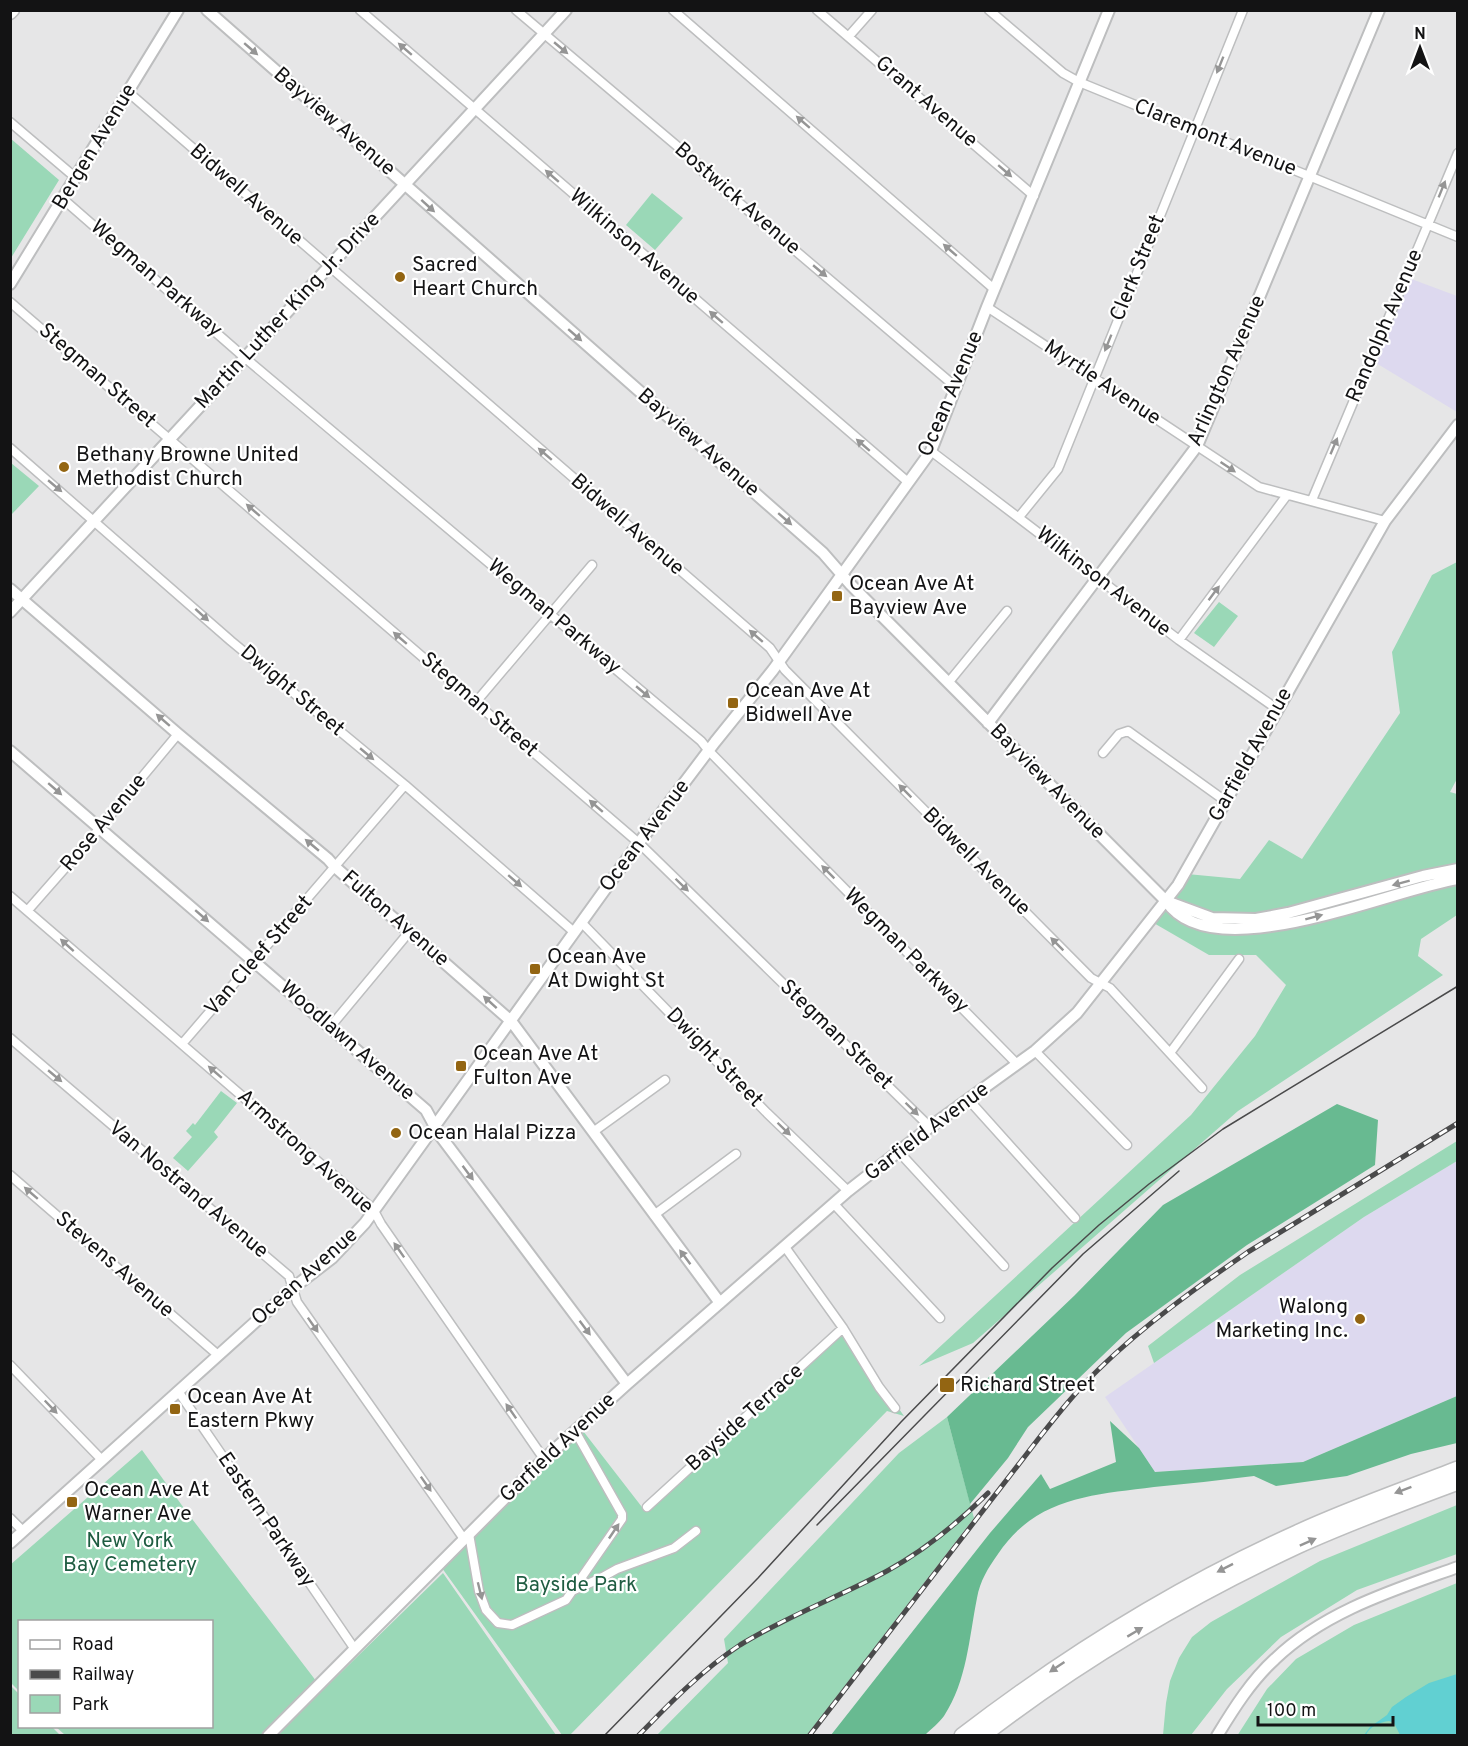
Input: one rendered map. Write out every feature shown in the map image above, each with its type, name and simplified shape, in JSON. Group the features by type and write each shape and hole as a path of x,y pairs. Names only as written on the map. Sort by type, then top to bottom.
{"highway":[{"path":"962,1736 1069,1659 1181,1591 1297,1533 1458,1469"},
{"path":"982,1736 1045,1690 1103,1652 1200,1595 1308,1542 1458,1482"}],"street":[{"name":"Bergen Avenue","path":"10,284 178,10"},
{"name":"Bayview Avenue","path":"207,10 815,546 1166,901 1176,914 1201,925 1228,930 1423,876 1458,869"},
{"name":"Wilkinson Avenue","path":"360,10 908,482"},
{"name":"Bostwick Avenue","path":"516,10 957,388"},
{"name":"Martin Luther King Jr. Drive","path":"10,612 566,10"},
{"path":"673,10 994,288"},
{"name":"Grant Avenue","path":"817,10 1034,196"},
{"path":"849,36 872,10"},
{"name":"Claremont Avenue","path":"989,10 1063,73 1079,82 1458,237"},
{"name":"Ocean Avenue","path":"10,1543 293,1287 332,1258 365,1223 581,922 778,662 931,451 994,288 1109,10"},
{"name":"Clerk Street","path":"1019,517 1058,469 1243,10"},
{"name":"Arlington Avenue","path":"988,723 1197,446 1311,178 1379,10"},
{"name":"Bidwell Avenue","path":"128,93 770,648 778,662 793,678 1091,978 1110,988 1202,1088"},
{"path":"10,122 76,178"},
{"name":"Randolph Avenue","path":"1312,500 1458,153"},
{"name":"Wegman Parkway","path":"63,199 244,357 701,741 1017,1064"},
{"name":"Stegman Street","path":"10,302 640,844 930,1127"},
{"name":"Myrtle Avenue","path":"987,307 1259,487 1384,521"},
{"name":"Garfield Avenue","path":"268,1736 544,1459 627,1384 848,1191 930,1127 1035,1051 1077,1013 1178,885 1224,800 1384,521 1458,424"},
{"name":"Dwight Street","path":"10,448 231,641 405,785 574,932"},
{"name":"Wilkinson Avenue","path":"931,451 1179,640 1277,710"},
{"path":"1179,640 1287,495"},
{"path":"476,702 592,565"},
{"name":"Fulton Avenue","path":"10,589 328,859 510,1021 720,1303"},
{"path":"948,683 1007,610"},
{"path":"1103,753 1119,734 1128,731 1224,800"},
{"name":"Rose Avenue","path":"27,910 100,828 178,734"},
{"name":"Woodlawn Avenue","path":"10,751 426,1110 439,1134 627,1384"},
{"name":"Van Cleef Street","path":"183,1044 405,785"},
{"name":"Bayview Avenue","path":"1256,924 1290,923 1458,879"},
{"name":"Armstrong Avenue","path":"10,896 373,1209 381,1224 544,1459"},
{"name":"Dwight Street","path":"581,922 760,1105 848,1191"},
{"path":"331,1026 410,931"},
{"path":"1170,1053 1239,959"},
{"name":"Van Nostrand Avenue","path":"10,1038 289,1276 297,1302 467,1537"},
{"path":"1035,1051 1127,1145"},
{"path":"592,1132 665,1080"},
{"path":"968,1099 1075,1218"},
{"path":"899,1152 1004,1266"},
{"path":"654,1215 736,1154"},
{"name":"Stevens Avenue","path":"10,1175 218,1355"},
{"path":"834,1204 940,1318"},
{"path":"785,1247 843,1328 879,1387 895,1408"},
{"name":"Bayside Terrace","path":"647,1507 843,1328"},
{"path":"10,1365 102,1460"},
{"name":"Eastern Parkway","path":"178,1391 354,1648"},
{"path":"467,1537 486,1610 498,1623 512,1625 566,1600 622,1519 622,1514 575,1431"},
{"path":"10,1518 23,1531"},
{"path":"574,1590 617,1569 674,1548 696,1531"},
{"path":"1217,1736 1252,1683 1297,1639 1361,1603 1458,1567"}],"shaded area":[{"path":"1406,277 1457,296 1457,412 1371,360"},
{"path":"1457,1161 1457,1396 1303,1462 1155,1472 1105,1397 1364,1217"}],"green space":[{"path":"10,138 59,180 11,258 10,258"},
{"path":"652,193 683,218 655,250 626,225"},
{"path":"11,463 39,486 10,515"},
{"path":"1457,562 1458,777 1450,792 1457,794 1457,915 1421,939 1418,956 1443,975 1238,1111 973,1343 919,1366 1191,1115 1255,1036 1286,985 1256,955 1209,955 1152,922 1187,874 1240,879 1269,840 1302,859 1400,713 1392,652 1432,575"},
{"path":"1219,602 1238,616 1214,647 1194,633"},
{"path":"221,1091 237,1103 214,1132 218,1137 188,1171 173,1158 192,1137 186,1131 193,1123 195,1125"},
{"path":"1337,1104 1378,1120 1375,1165 1247,1245 1126,1333 1028,1427 1008,1458 970,1504 947,1417 1075,1295 1163,1205"},
{"path":"1457,1141 1457,1161 1364,1217 1154,1363 1148,1346 1240,1275"},
{"name":"Bayside Park","path":"844,1331 904,1416 887,1411 570,1735 562,1735 442,1568 580,1427 645,1511"},
{"path":"1457,1396 1457,1443 1411,1454 1347,1476 1276,1486 1254,1476 1154,1487 1087,1497 1048,1510 1013,1535 985,1575 978,1592 958,1688 952,1703 940,1721 925,1735 831,1735 990,1533 1041,1474 1050,1489 1116,1462 1110,1421 1139,1448 1155,1472 1303,1462"},
{"path":"947,1417 974,1518 807,1735 656,1736 728,1663 724,1639 899,1453"},
{"name":"New York Bay Cemetery","path":"142,1450 323,1690 443,1573 556,1735 65,1735 57,1728 213,1728 213,1620 18,1620 18,1690 11,1683 10,1565"},
{"path":"1457,1505 1457,1554 1357,1590 1281,1637 1227,1689 1191,1735 1163,1735 1170,1681 1179,1658 1192,1637 1211,1622 1320,1561"},
{"path":"1457,1583 1457,1735 1237,1736 1267,1689 1296,1659 1354,1625"},
{"path":"10,1685 18,1693 18,1728 53,1728 60,1735 11,1735"}],"water":[{"path":"1457,1674 1457,1735 1400,1735 1394,1723 1389,1721 1375,1725 1364,1735 1370,1727 1387,1715 1392,1707 1406,1697 1429,1683"}],"tram line":[{"path":"604,1736 758,1578 901,1422 1052,1268 1099,1225 1149,1184 1223,1129 1458,986"},
{"path":"817,1525 1083,1254 1179,1171"}],"railway":[{"path":"809,1736 1039,1438 1099,1369 1171,1307 1248,1252 1458,1123"},
{"path":"638,1736 699,1676 740,1645 901,1563 941,1535 988,1493"}],"place":[{"name":"Sacred Heart Church","path":"400,277"},
{"name":"Bethany Browne United Methodist Church","path":"64,467"},
{"name":"Ocean Ave At Bayview Ave","path":"837,596"},
{"name":"Ocean Ave At Bidwell Ave","path":"733,703"},
{"name":"Ocean Ave At Dwight St","path":"535,969"},
{"name":"Ocean Ave At Fulton Ave","path":"461,1066"},
{"name":"Ocean Halal Pizza","path":"396,1133"},
{"name":"Walong Marketing Inc.","path":"1360,1319"},
{"name":"Richard Street","path":"947,1385"},
{"name":"Ocean Ave At Eastern Pkwy","path":"175,1409"},
{"name":"Ocean Ave At Warner Ave","path":"72,1502"}]}
